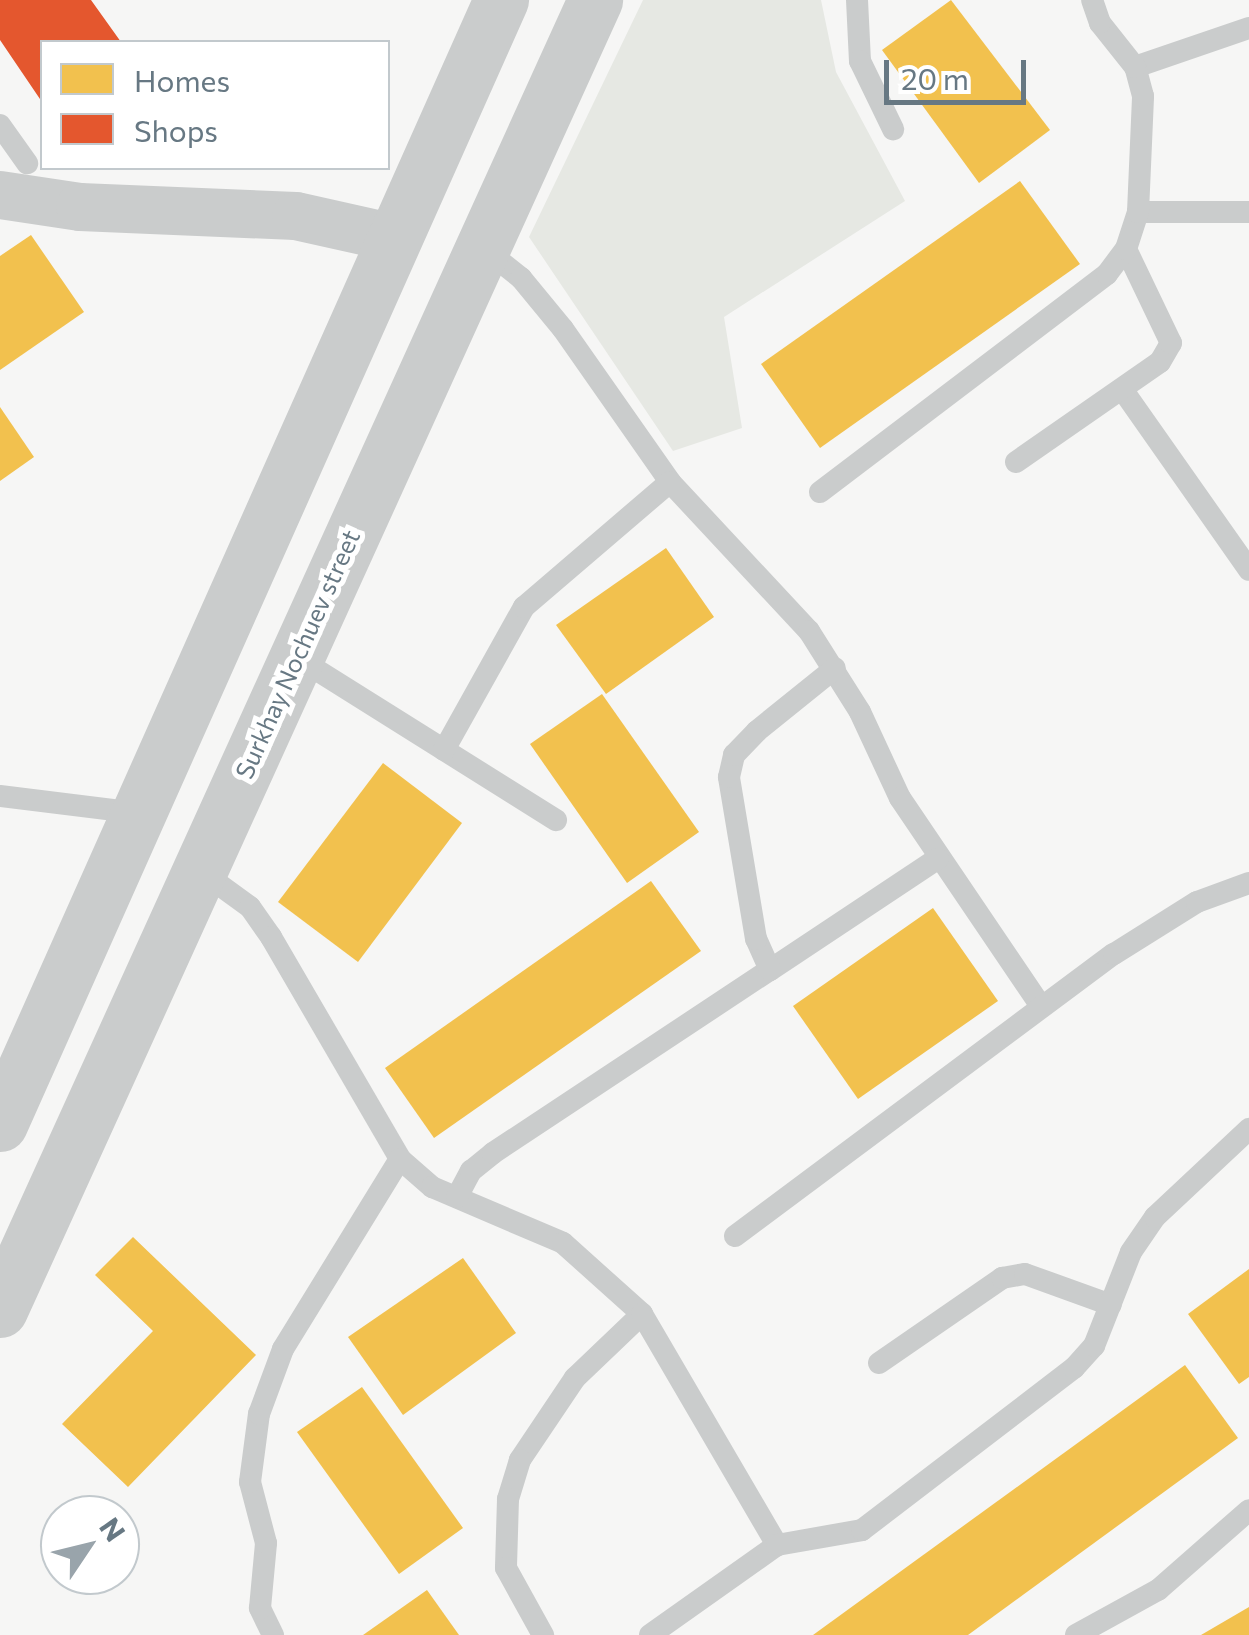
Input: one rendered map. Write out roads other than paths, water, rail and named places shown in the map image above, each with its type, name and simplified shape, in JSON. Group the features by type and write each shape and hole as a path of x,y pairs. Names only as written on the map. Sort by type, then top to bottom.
{"street":[{"path":"0,1124 390,237 500,0"},
{"name":"Surkhay Nochuev street","path":"0,1310 480,245 595,0"},
{"path":"14,179 80,206 296,216 390,237"}],"lane":[{"path":"858,0 860,61 893,128"},
{"path":"820,492 1107,274 1126,250 1138,212 1143,96 1134,67 1100,23 1092,0"},
{"path":"1134,67 1249,28"},
{"path":"0,126 14,179"},
{"path":"1138,212 1249,212"},
{"path":"480,245 520,278 562,329 670,482 809,630 835,668 938,858 1041,1006"},
{"path":"1016,462 1160,362 1172,343 1126,250"},
{"path":"1122,389 1249,570"},
{"path":"444,750 524,607 670,482"},
{"path":"296,657 556,820"},
{"path":"770,970 756,938 729,777 734,755 757,731 835,668"},
{"path":"0,796 139,813"},
{"path":"457,1197 472,1171 493,1152 938,858"},
{"path":"199,870 250,907 271,937 400,1159 457,1197 564,1243 642,1314 777,1545"},
{"path":"736,1236 1041,1006 1198,902 1249,883"},
{"path":"650,1635 777,1545 862,1530 1074,1368 1094,1346 1131,1252 1155,1218 1249,1130"},
{"path":"273,1635 260,1608 267,1555 250,1482 259,1414 283,1349 400,1159"},
{"path":"879,1363 1002,1278 1025,1274 1111,1305"},
{"path":"544,1635 506,1568 508,1499 520,1460 575,1378 642,1314"},
{"path":"1076,1635 1158,1590 1249,1510"}]}
